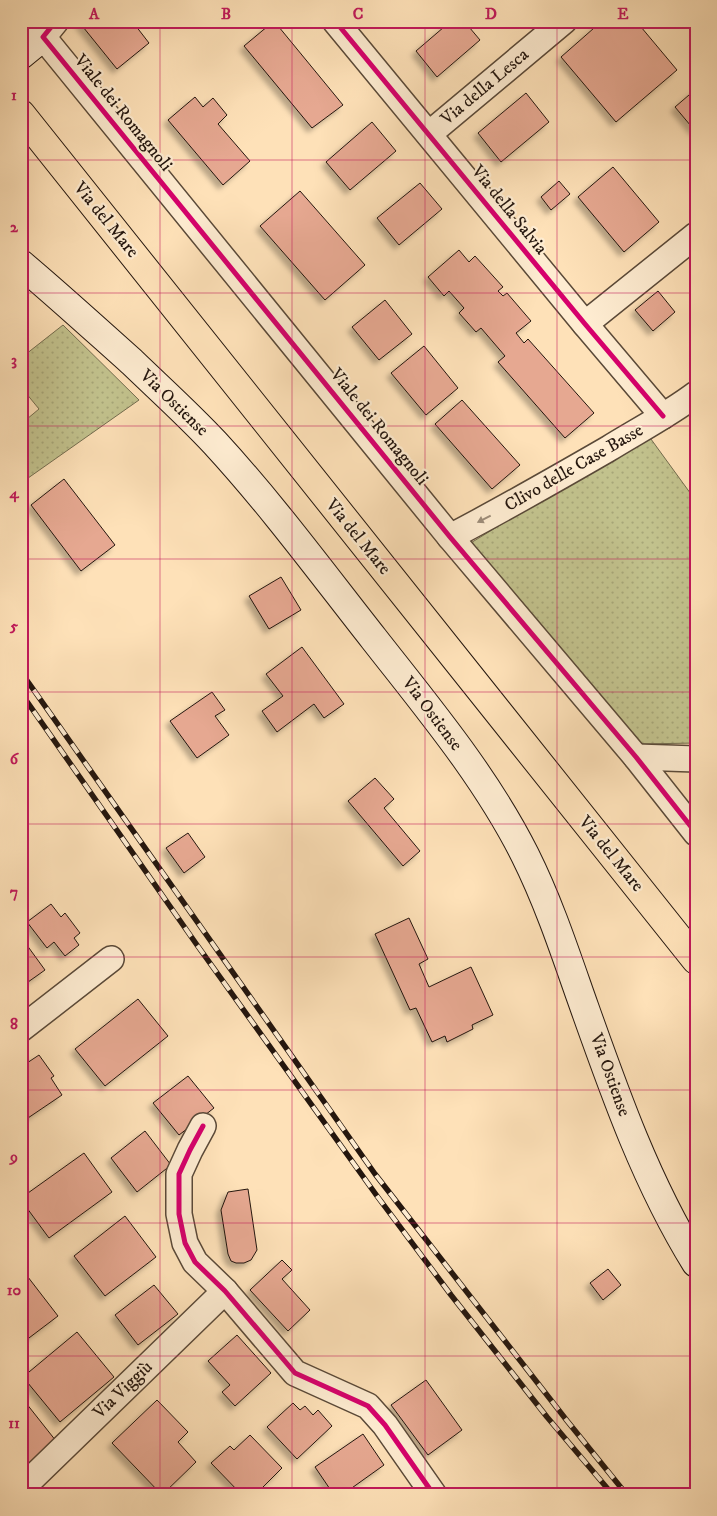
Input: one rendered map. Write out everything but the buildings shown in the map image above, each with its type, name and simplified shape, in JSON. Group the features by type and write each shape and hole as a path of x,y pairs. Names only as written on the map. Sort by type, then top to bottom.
{"main road":[{"path":"21,55 43,26"},
{"name":"Via del Mare","path":"21,114 696,960"},
{"name":"Via Ostiense","path":"21,264 118,350 217,445 277,516 472,767 508,824 538,884 630,1129 669,1215 696,1262"}],"street":[{"name":"Via della Salvia","path":"335,21 663,416"},
{"name":"Via della Lesca","path":"429,134 564,21"},
{"name":"Viale dei Romagnoli","path":"43,26 450,537 636,757 696,832"},
{"path":"585,324 696,235"},
{"name":"Clivo delle Case Basse","path":"450,537 510,505 663,416 696,394"},
{"path":"636,757 696,760"},
{"path":"21,1029 111,959"},
{"path":"203,1126 180,1174 179,1214 185,1244 195,1262 225,1291 295,1373 368,1406 385,1425 425,1491"},
{"name":"Via Viggiù","path":"21,1489 225,1291"}],"green space":[{"path":"63,325 139,400 21,483 21,424 39,409 21,387 21,358"},
{"path":"648,435 696,501 696,743 640,744 469,544"}],"railway":[{"path":"21,672 375,1174 627,1495"},
{"path":"21,693 197,945 377,1196 451,1295 547,1417 613,1495"}],"cycle path":[{"path":"56,21 43,37 450,537 636,757 696,833"},
{"path":"335,21 663,416"},
{"path":"203,1126 179,1174 179,1214 185,1243 195,1262 225,1291 295,1373 368,1406 385,1425 434,1495"}]}
